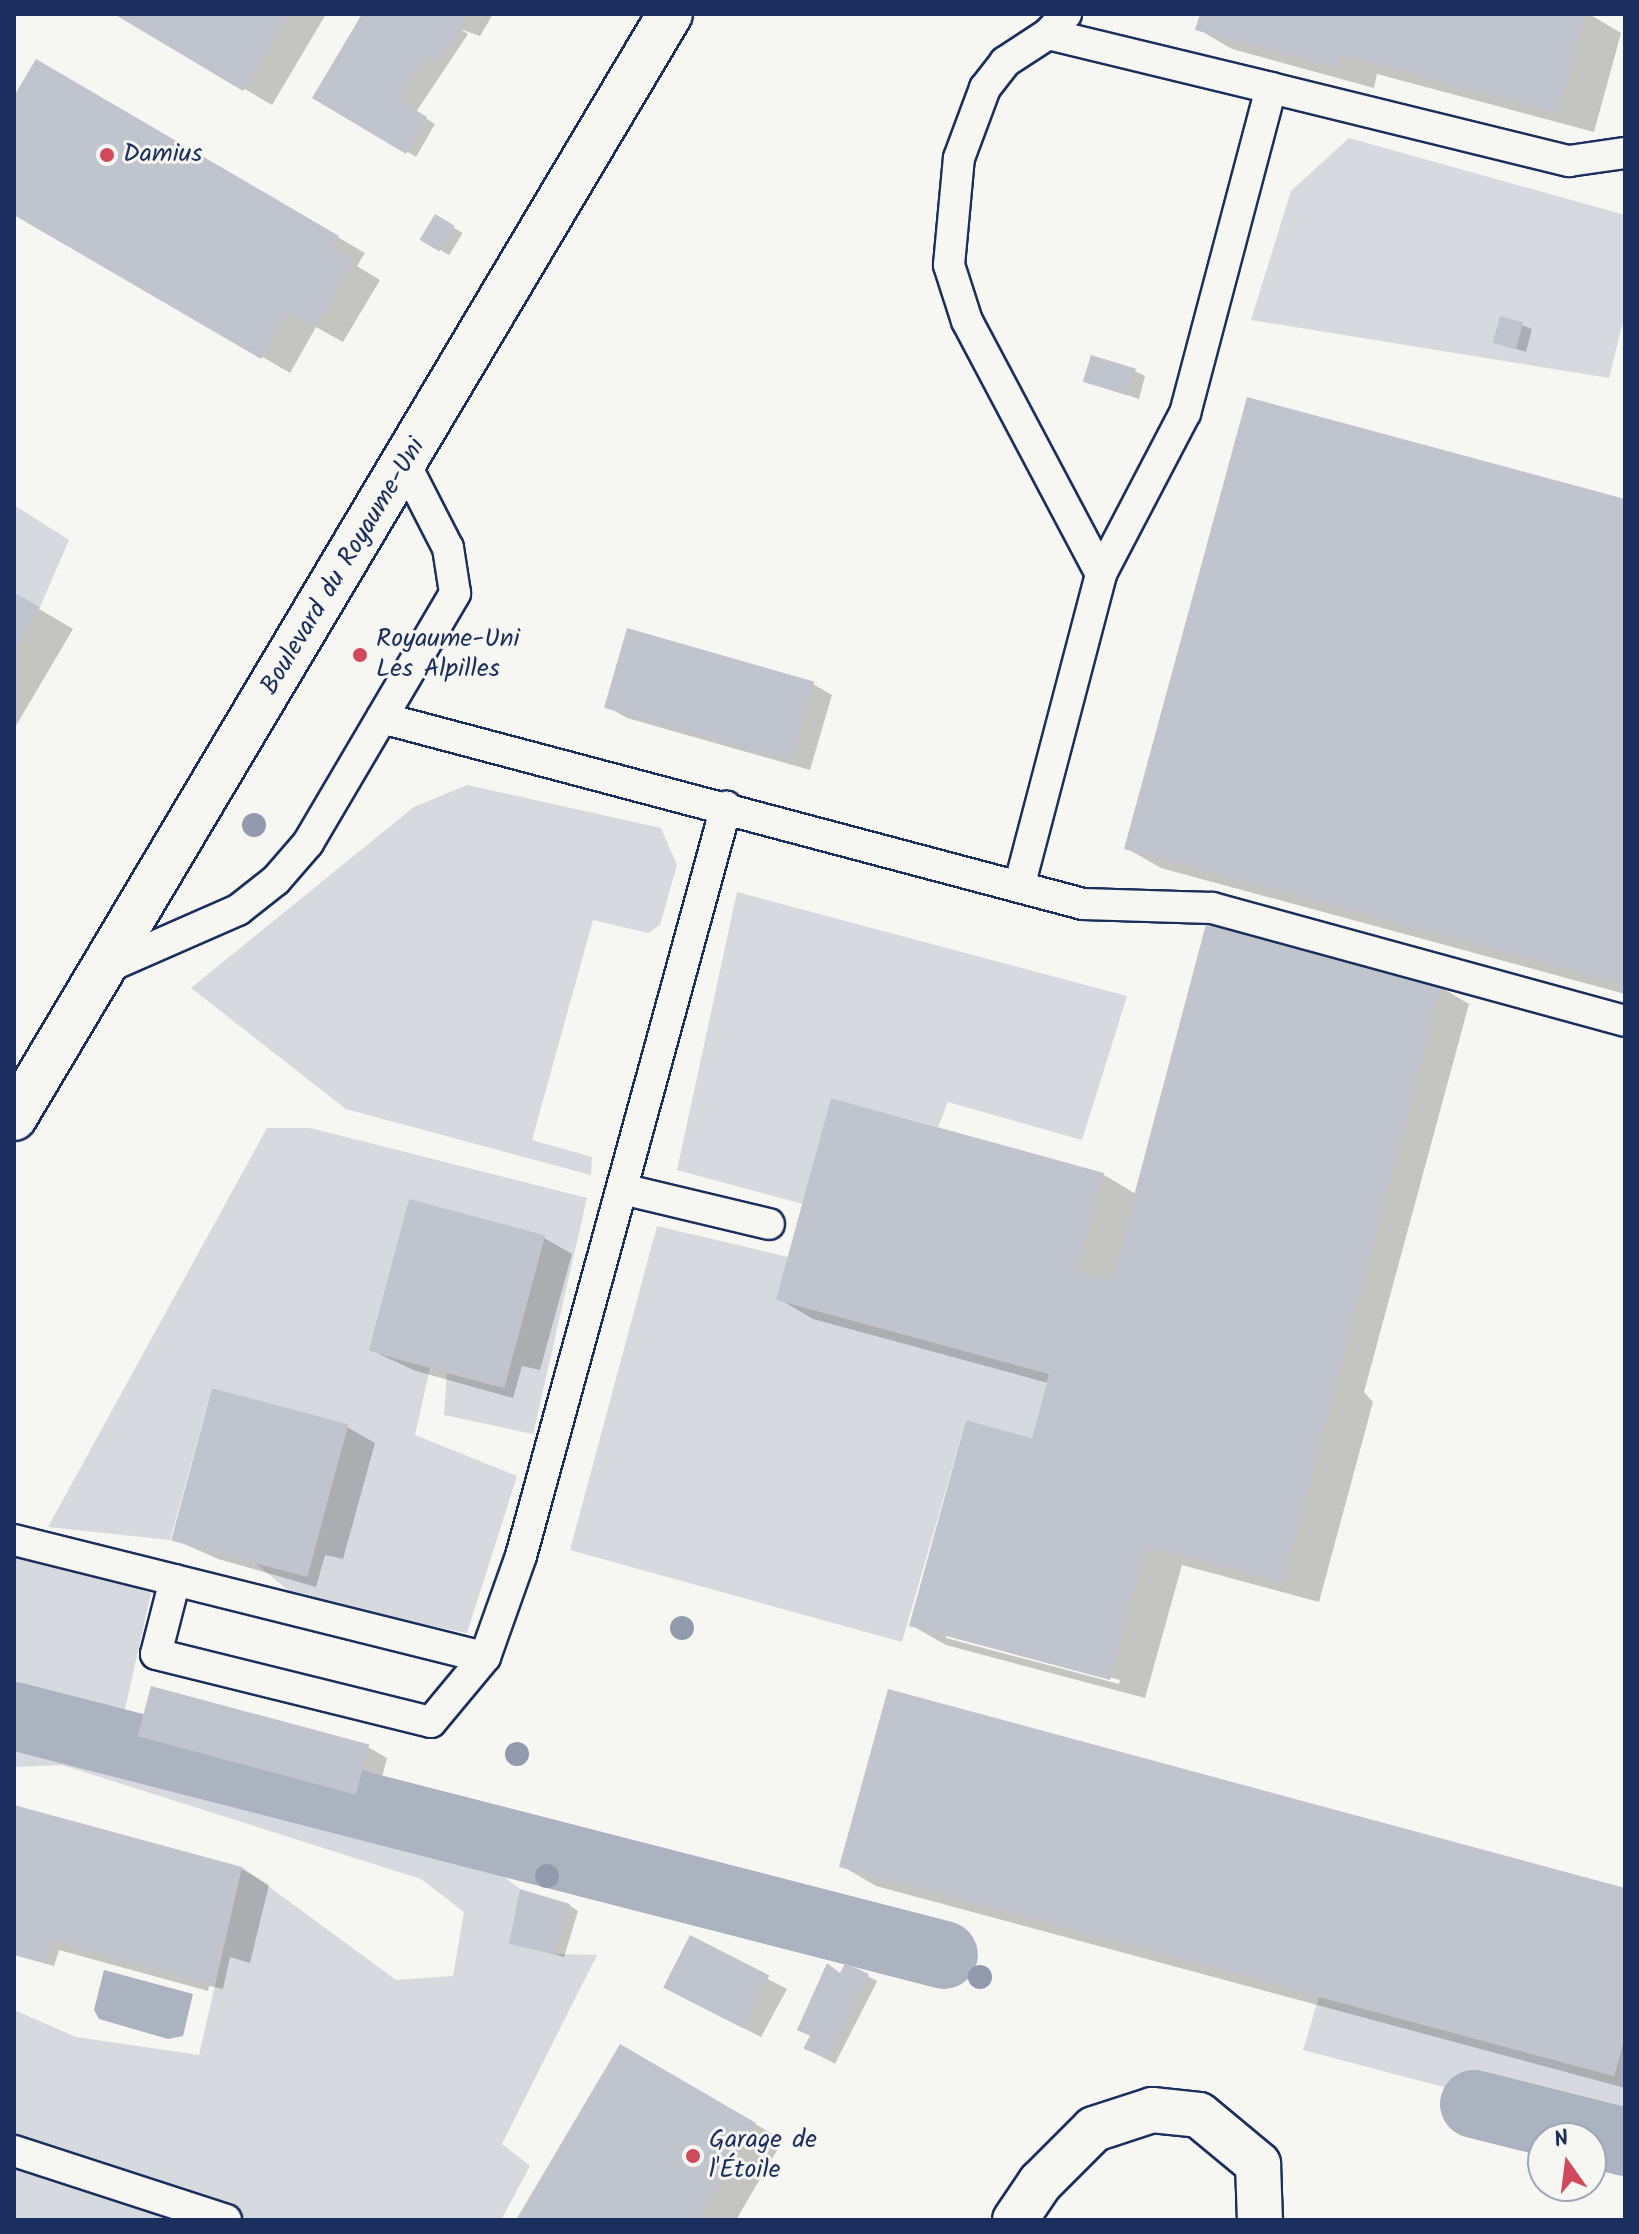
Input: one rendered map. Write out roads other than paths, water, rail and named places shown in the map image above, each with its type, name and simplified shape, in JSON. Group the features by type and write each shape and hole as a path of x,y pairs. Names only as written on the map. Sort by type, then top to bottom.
{"street":[{"name":"Boulevard du Royaume-Uni","path":"14,1118 670,14"},
{"path":"1015,2220 1040,2183 1094,2129 1152,2110 1199,2115 1258,2164 1260,2220"}],"lane":[{"path":"1101,574 967,321 949,265 959,158 970,121 985,88 1005,62 1057,24 1271,88 1569,161 1610,159 1625,153"},
{"path":"1019,887 1101,574 1185,413 1271,88"},
{"path":"101,970 238,910 276,880 308,843 455,593 448,548 405,464"},
{"path":"382,718 1083,904 1212,908 1625,1021"},
{"path":"175,1580 156,1654 171,1658 431,1722 485,1657 517,1571 726,807"},
{"path":"622,1189 769,1224"},
{"path":"14,1540 485,1657"},
{"path":"14,2151 226,2220"}],"waterway":[{"path":"14,1716 944,1955"},
{"path":"1474,2104 1625,2142"}],"place":[{"name":"Damius","path":"107,155"},
{"name":"Royaume-Uni Les Alpilles","path":"360,655"},
{"name":"Garage de l'Étoile","path":"693,2156"}]}
